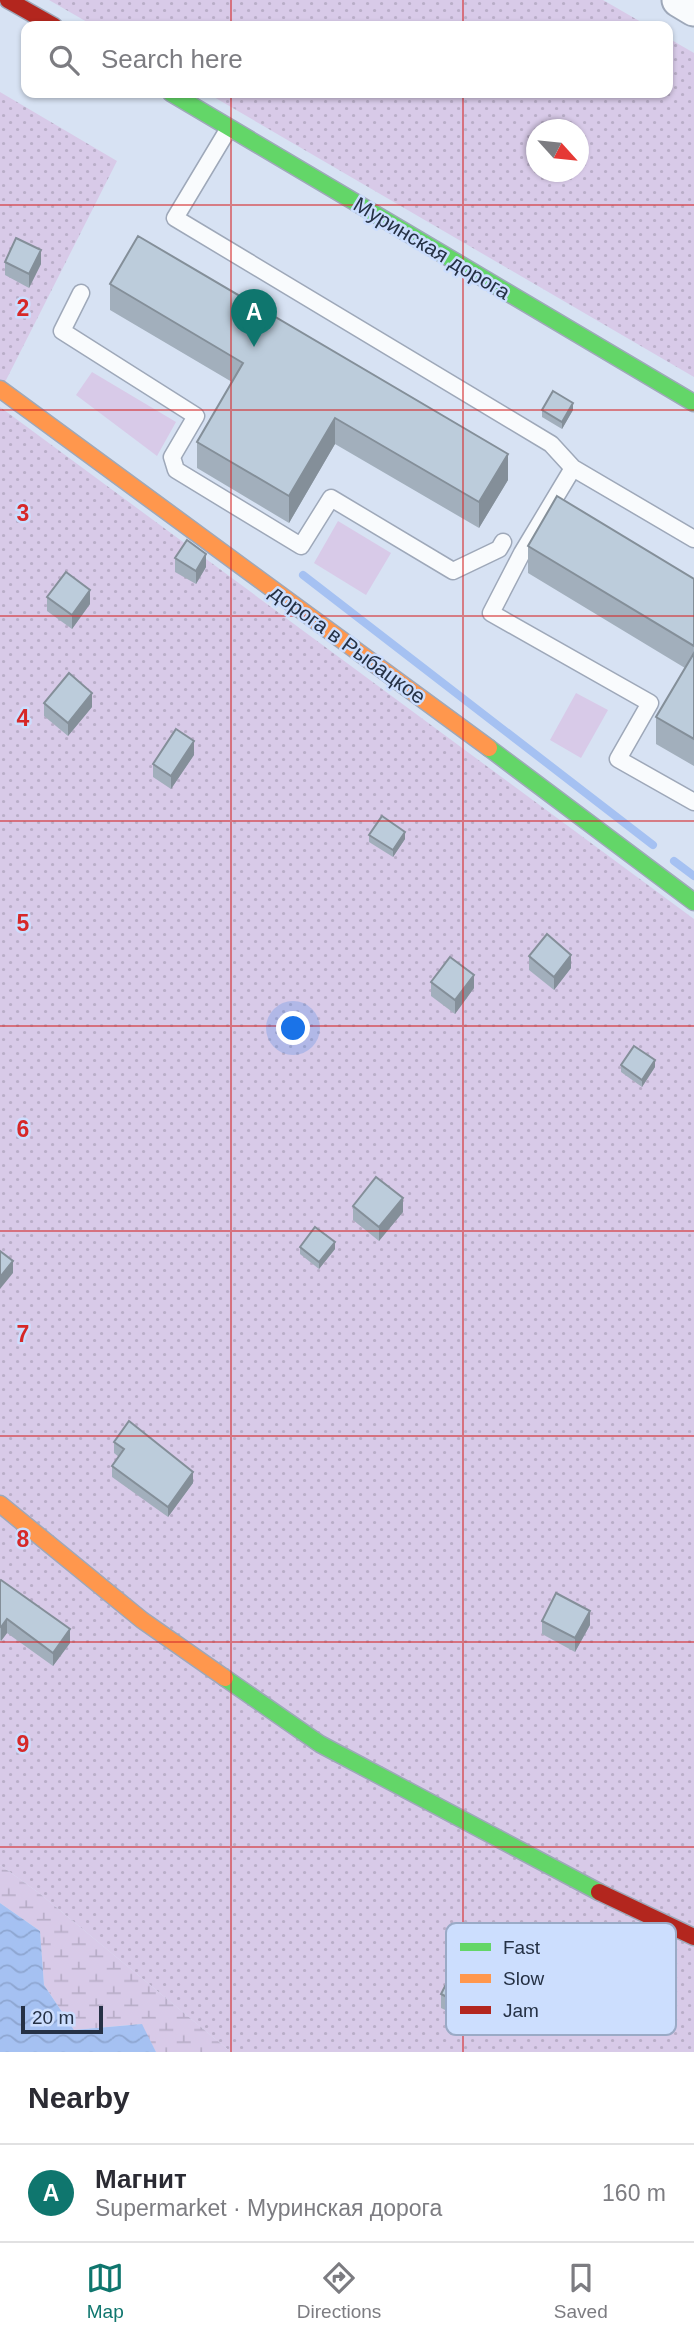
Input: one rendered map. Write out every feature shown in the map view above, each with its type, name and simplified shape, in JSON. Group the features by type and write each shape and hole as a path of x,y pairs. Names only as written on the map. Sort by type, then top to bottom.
{"street":[{"path":"8,0 45,21"},
{"name":"Муринская дорога","path":"179,98 694,403"},
{"name":"дорога в Рыбацкое","path":"0,389 655,870 694,902"},
{"path":"0,1504 142,1620 320,1744 582,1884 664,1923"},
{"path":"676,1928 694,1937"}],"lane":[{"path":"229,128 176,218 551,444 573,468 694,540"},
{"path":"81,293 61,331 196,416 172,457 176,470 301,546 331,498 453,571 499,549 503,542"},
{"path":"573,468 522,553 492,614 650,703 618,759 694,802"}],"green space":[{"path":"49,0 603,0 639,21 85,21"},
{"path":"673,41 694,53 694,377 216,98 673,98"},
{"path":"0,92 117,161 0,392"},
{"path":"92,372 176,422 157,456 76,395"},
{"path":"0,407 694,919 694,2052 231,2052 39,1893 0,1865"},
{"path":"338,521 391,553 366,595 314,563"},
{"path":"576,693 608,710 581,758 550,740"},
{"path":"0,1865 39,1893 231,2052 156,2052 141,2024 74,2030 44,1985 40,1931 0,1903"}],"water":[{"path":"0,1903 40,1931 44,1985 74,2030 142,2024 156,2052 0,2052"}],"building":[{"path":"138,236 508,454 479,502 335,418 289,496 197,442 243,363 110,284"},
{"path":"16,238 41,250 29,274 5,262"},
{"path":"553,391 573,403 562,422 542,410"},
{"path":"557,496 694,579 694,646 528,546"},
{"path":"187,540 206,554 196,571 175,558"},
{"path":"66,572 90,590 72,615 47,597"},
{"path":"694,653 694,739 656,717"},
{"path":"69,673 92,693 68,723 44,703"},
{"path":"176,729 194,741 171,776 153,764"},
{"path":"382,816 405,832 393,850 369,835"},
{"path":"547,934 571,955 554,977 529,956"},
{"path":"450,957 474,975 455,1000 431,982"},
{"path":"634,1046 655,1060 642,1080 621,1065"},
{"path":"376,1177 403,1198 379,1227 353,1206"},
{"path":"315,1227 335,1242 319,1262 300,1247"},
{"path":"0,1251 13,1261 0,1277"},
{"path":"129,1421 193,1472 168,1507 112,1466 124,1449 114,1442"},
{"path":"1,1580 70,1629 53,1653 7,1619 0,1626"},
{"path":"556,1593 590,1611 575,1638 542,1621"},
{"path":"446,1984 446,1997 441,1994"}],"waterway":[{"path":"303,575 653,845"},
{"path":"674,861 694,876"}],"traffic: fast":[{"path":"179,98 694,403"},
{"path":"489,748 694,902"},
{"path":"225,1678 320,1744 599,1892"}],"traffic: slow":[{"path":"0,389 489,748"},
{"path":"0,1504 142,1620 225,1678"}],"traffic: jam":[{"path":"8,0 45,21"},
{"path":"599,1892 664,1923"},
{"path":"676,1928 694,1937"}],"place":[{"name":"Магнит","path":"254,347"}]}
